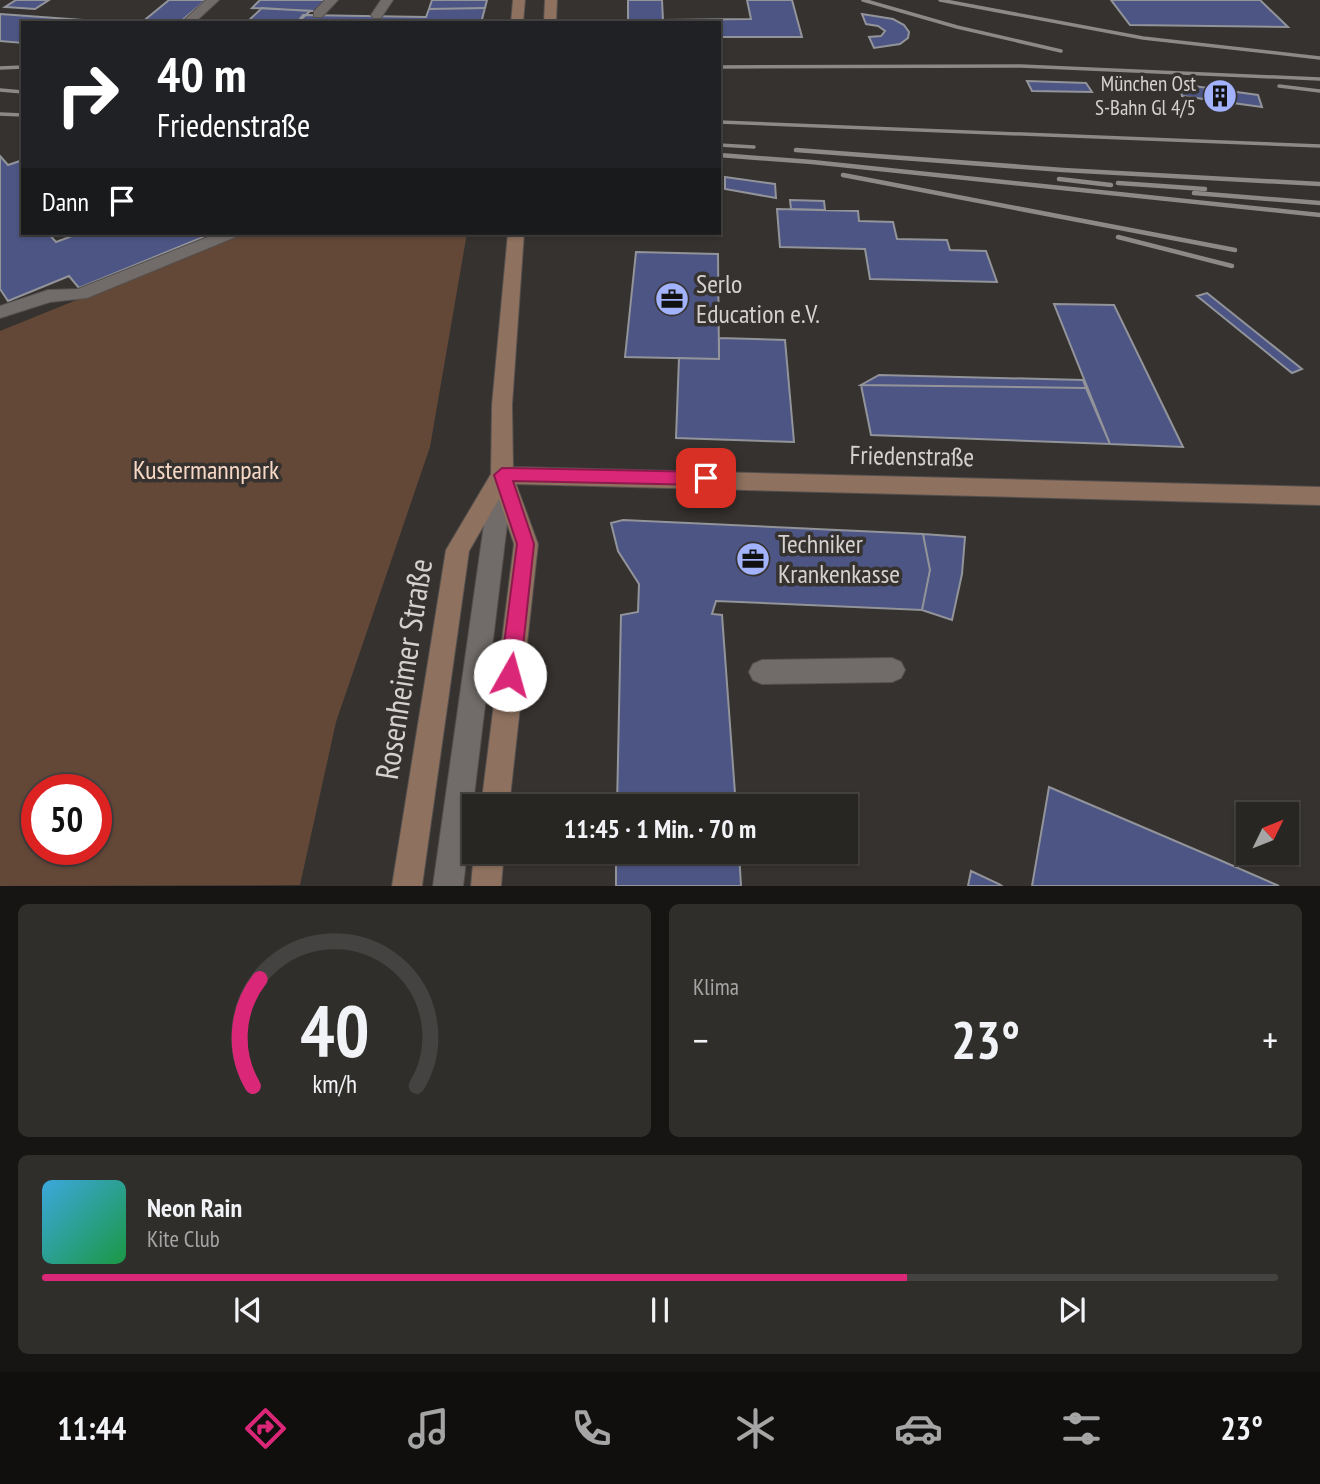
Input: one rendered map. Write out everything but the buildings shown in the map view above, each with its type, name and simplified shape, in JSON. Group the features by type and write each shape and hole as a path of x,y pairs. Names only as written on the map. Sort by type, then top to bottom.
{"main road":[{"path":"517,21 519,0"},
{"path":"550,21 551,0"},
{"path":"497,794 526,544 502,475 502,405 516,235"},
{"name":"Friedenstraße","path":"502,475 1320,496"},
{"name":"Rosenheimer Straße","path":"407,886 458,550 502,475"},
{"path":"485,886 488,864"}],"lane":[{"path":"189,21 213,0"},
{"path":"318,14 332,0"},
{"path":"377,15 387,0"},
{"path":"0,312 48,296 81,294 227,235"},
{"path":"448,886 502,475"},
{"path":"762,672 892,670"}],"green space":[{"name":"Kustermannpark","path":"237,235 467,235 430,447 336,722 300,885 0,886 0,331"}],"railway":[{"path":"863,0 957,27 1061,51"},
{"path":"940,0 1143,38 1320,58"},
{"path":"721,67 1021,66 1320,79"},
{"path":"0,68 21,67"},
{"path":"1279,86 1320,91"},
{"path":"0,90 21,92"},
{"path":"0,114 21,115"},
{"path":"721,122 1320,146"},
{"path":"721,145 754,147"},
{"path":"796,150 1063,170 1320,184"},
{"path":"721,155 812,162 1320,215"},
{"path":"843,175 1235,250"},
{"path":"1059,179 1111,185"},
{"path":"1118,183 1205,189"},
{"path":"1194,193 1320,203"},
{"path":"1118,237 1232,266"}],"place":[{"name":"München Ost S-Bahn Gl 4/5","path":"1220,96"},
{"name":"Serlo Education e.V.","path":"672,299"},
{"name":"Techniker Krankenkasse","path":"753,559"}],"route":[{"path":"510,675 526,544 502,475 706,478"}]}
